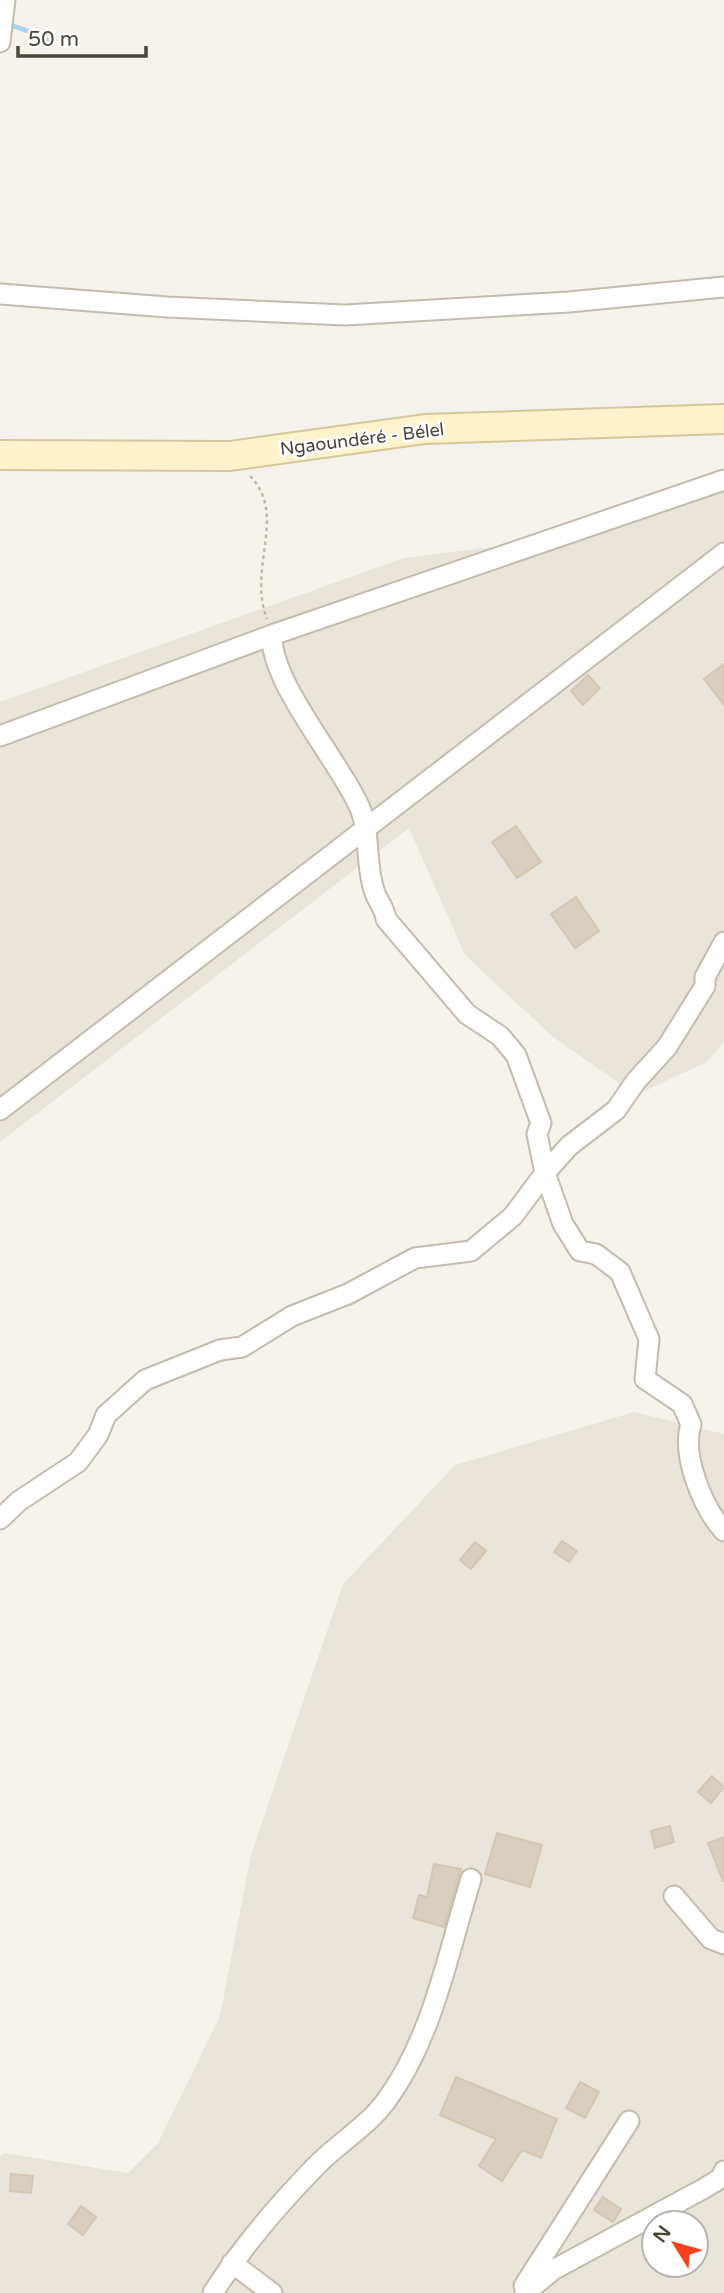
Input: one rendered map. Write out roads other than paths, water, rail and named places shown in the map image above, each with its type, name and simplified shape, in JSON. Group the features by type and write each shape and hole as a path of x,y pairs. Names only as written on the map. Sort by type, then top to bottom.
{"main road":[{"name":"Ngaoundéré - Bélel","path":"0,455 230,456 425,429 724,419"}],"street":[{"path":"0,42 5,0"},
{"path":"0,294 167,307 345,315 558,303 724,287"},
{"path":"0,736 272,635 724,480"},
{"path":"1,1107 724,553"},
{"path":"272,635 272,648 287,684 354,796 366,828 373,888 386,911 386,919 467,1014 500,1036 516,1055 541,1123 537,1133 545,1173 563,1224 580,1251 596,1254 620,1272 649,1339 645,1379 682,1404 691,1424 687,1436 695,1475 724,1531"},
{"path":"0,1519 26,1496 78,1462 98,1435 106,1415 139,1384 220,1350 242,1347 292,1316 348,1294 415,1258 471,1251 513,1216 569,1146 616,1110 636,1081 667,1047 705,986 705,977 724,942"},
{"path":"213,2293 232,2263 316,2165 384,2104 404,2076 425,2029 471,1879"},
{"path":"674,1896 711,1939 724,1944"},
{"path":"522,2293 629,2121"},
{"path":"522,2293 553,2270 703,2189 721,2178 724,2171"},
{"path":"232,2263 272,2293"}],"waterway":[{"path":"8,24 45,37 48,43 46,46"}]}
